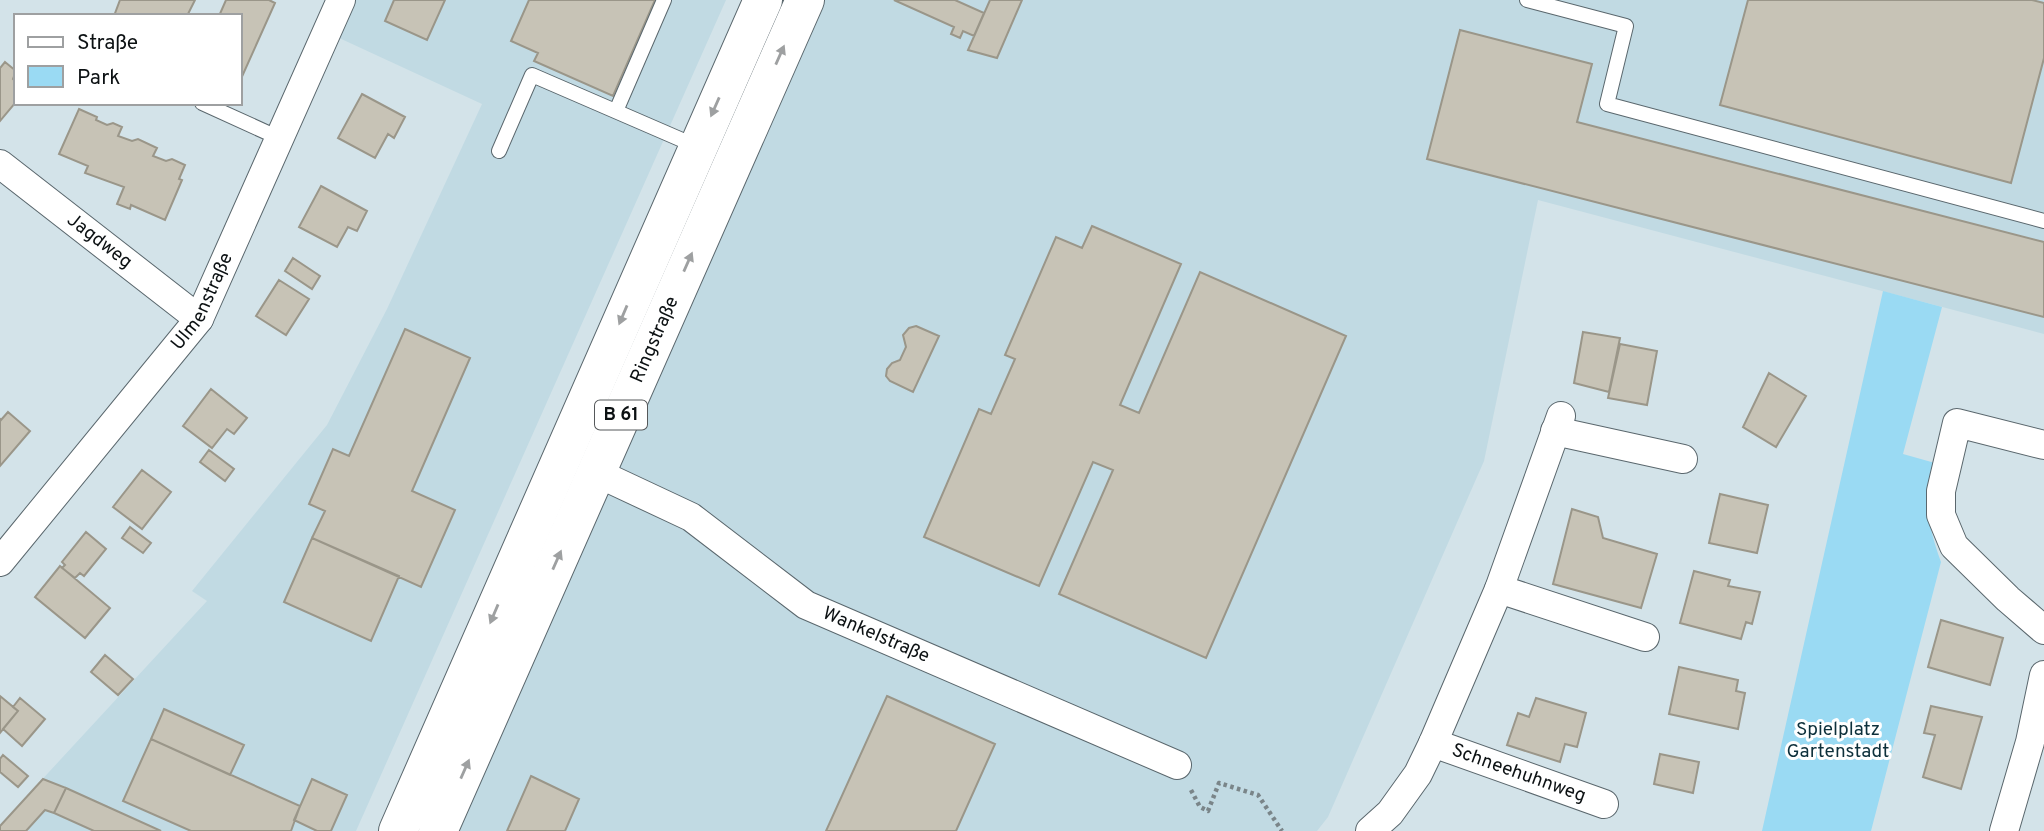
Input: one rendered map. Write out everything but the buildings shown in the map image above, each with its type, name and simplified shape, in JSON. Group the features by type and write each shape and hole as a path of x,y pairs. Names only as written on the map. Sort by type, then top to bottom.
{"main road":[{"name":"Ringstraße","path":"398,831 763,0"},
{"name":"Ringstraße","path":"438,831 805,0"}],"street":[{"name":"Ulmenstraße","path":"0,562 199,319 341,0"},
{"name":"Jagdweg","path":"0,164 199,319"},
{"name":"Schneehuhnweg","path":"1370,831 1390,813 1418,774 1433,743 1499,589 1558,423 1682,459"},
{"path":"2044,445 1957,424 1941,491 1941,515 1954,546 2044,630"},
{"name":"Wankelstraße","path":"595,472 691,517 806,605 1177,765"},
{"path":"1499,589 1645,638"},
{"path":"2004,831 2037,743 2044,675"},
{"name":"Schneehuhnweg","path":"1433,743 1604,804"}],"lane":[{"path":"616,111 664,0"},
{"path":"1527,0 1626,26 1607,104 2044,221"},
{"path":"499,151 532,75 698,147"},
{"path":"206,105 279,138"}],"path":[{"path":"1177,765 1200,807 1208,811 1219,783 1258,795 1282,831"}],"shaded area":[{"path":"353,0 726,0 356,831 0,831 0,825 207,601 192,591 327,425 387,309 482,104 337,37"},
{"path":"825,0 2044,0 2044,334 1538,200 1484,461 1328,817 1317,831 455,831 583,534"}],"green space":[{"name":"Spielplatz Gartenstadt","path":"1883,291 1942,307 1903,454 1935,463 1928,502 1933,536 1941,562 1871,831 1762,831"}]}
